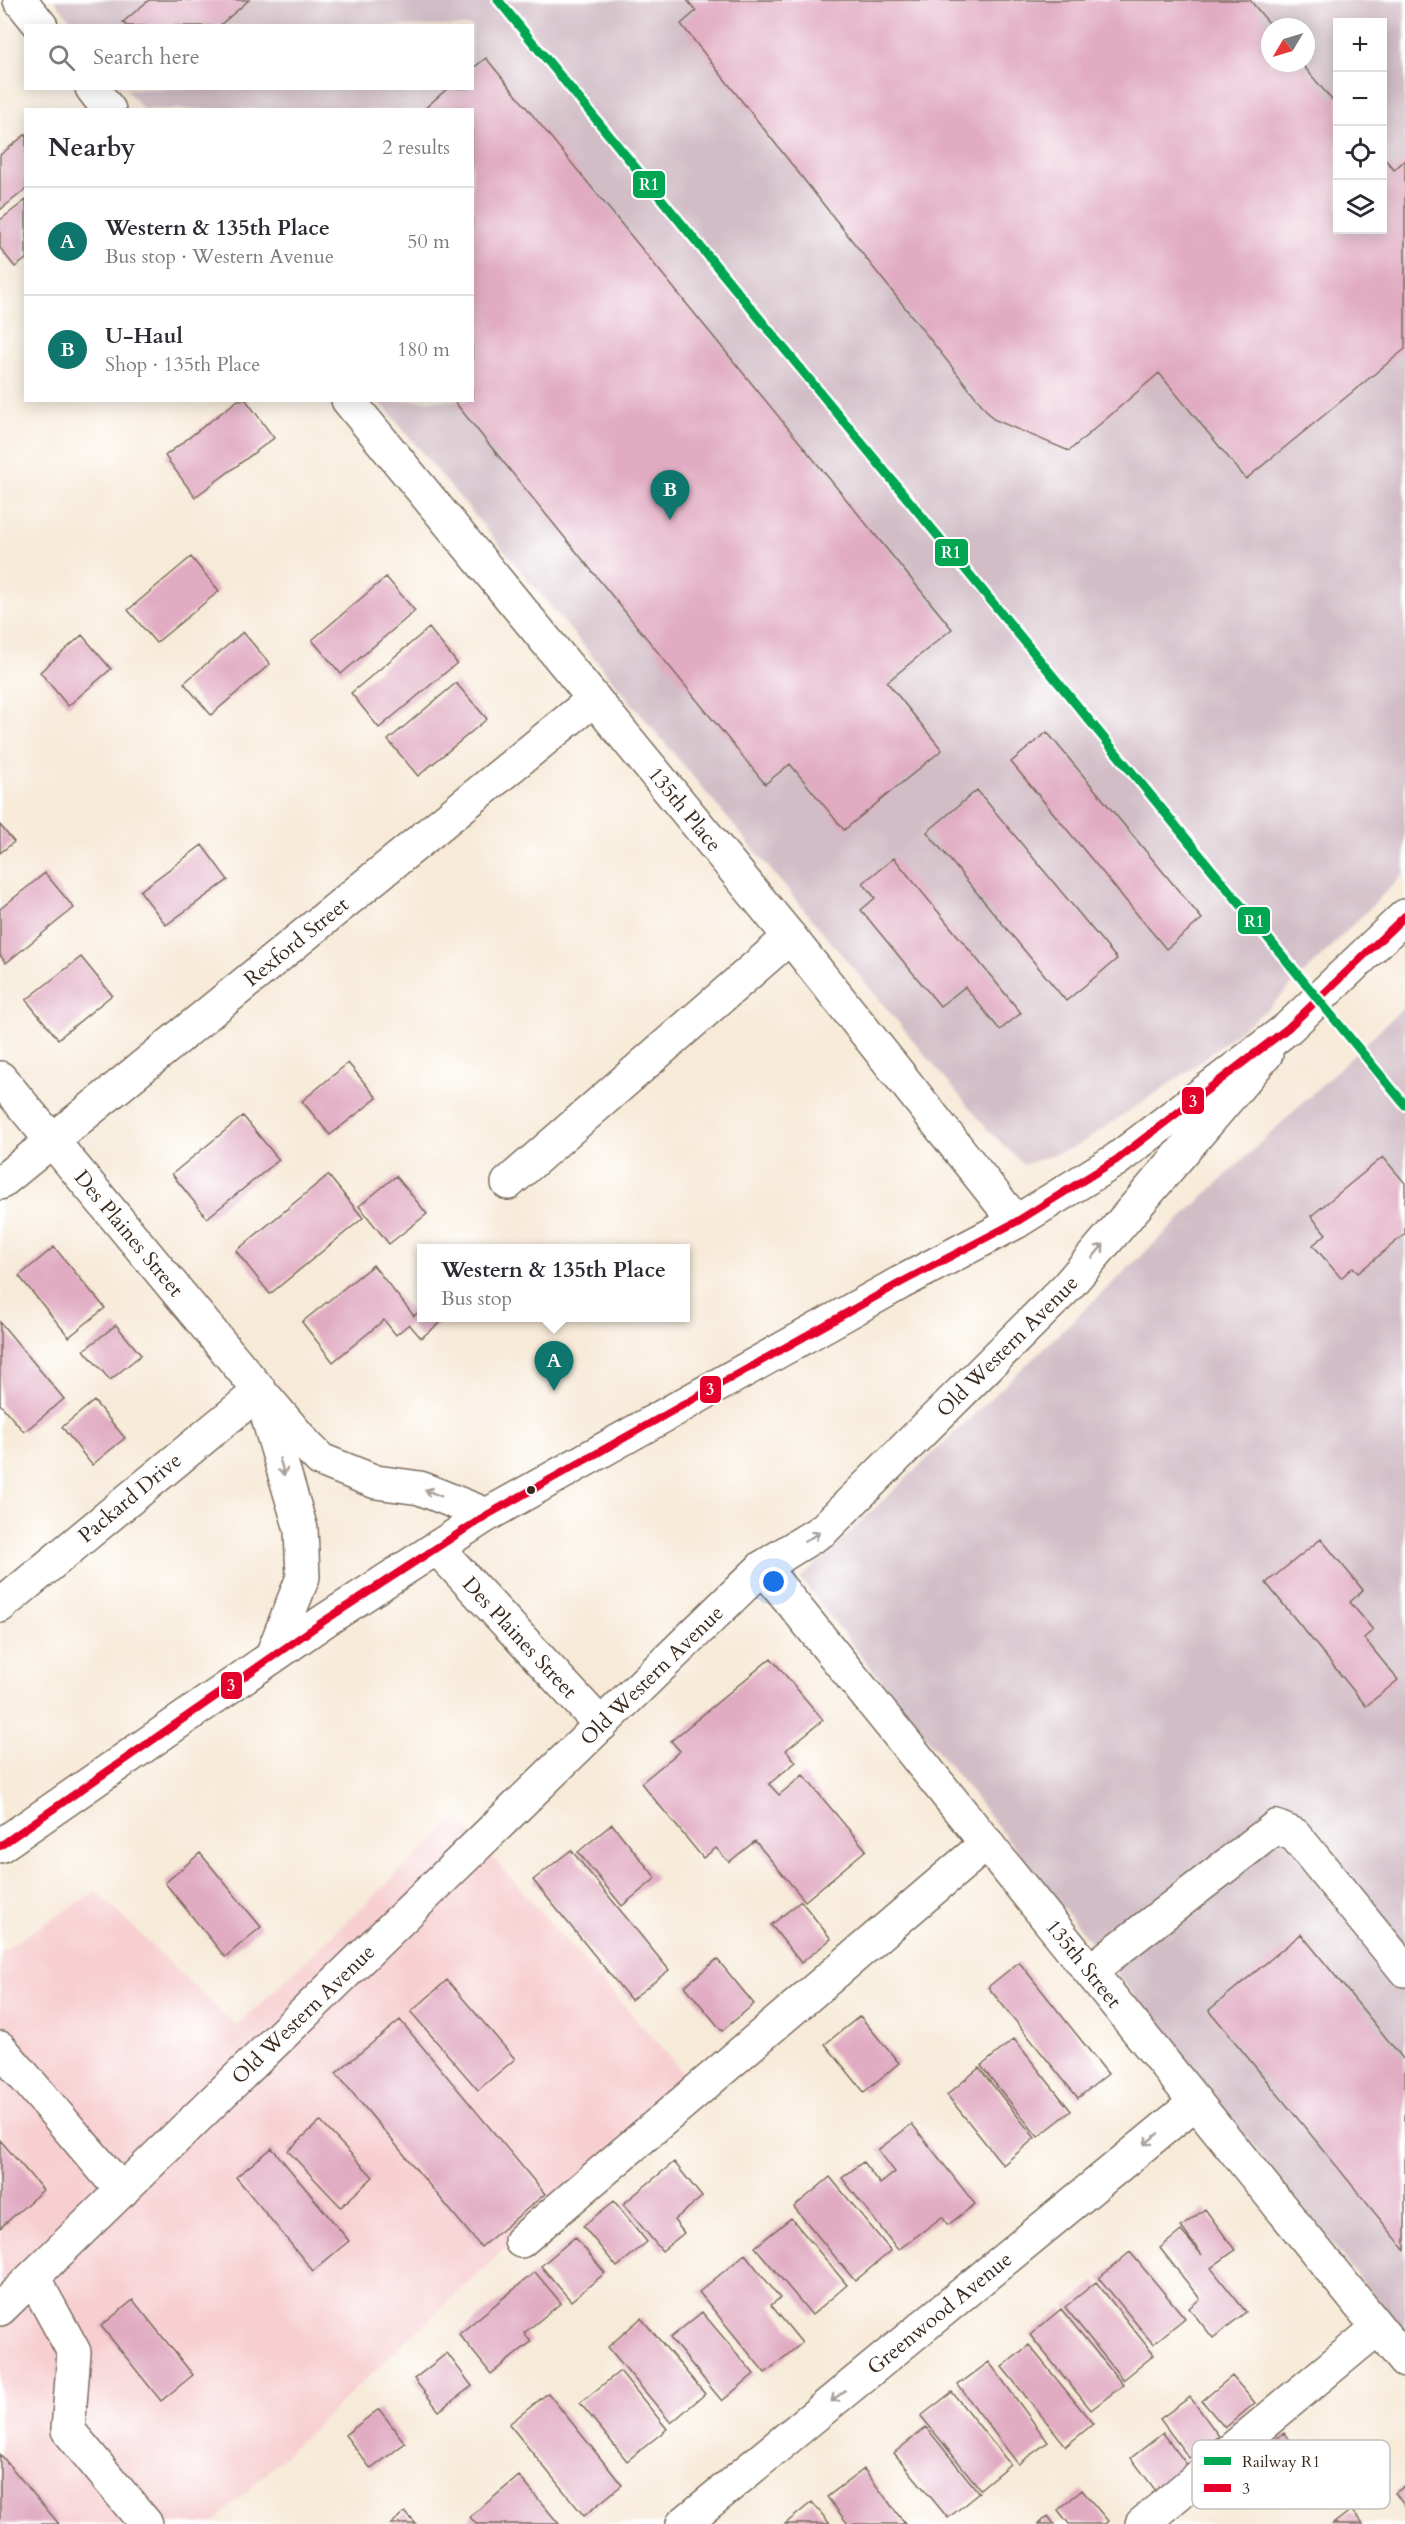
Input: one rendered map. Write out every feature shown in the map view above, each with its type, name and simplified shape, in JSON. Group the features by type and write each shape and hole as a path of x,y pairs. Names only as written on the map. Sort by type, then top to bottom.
{"street":[{"path":"20,0 38,24"},
{"path":"94,90 108,108"},
{"name":"135th Place","path":"350,402 790,937 1016,1222"},
{"name":"Rexford Street","path":"0,1182 594,699"},
{"path":"0,1846 271,1658 487,1515 900,1283 1016,1222 1116,1160 1288,1028 1405,916"},
{"path":"508,1183 790,937"},
{"name":"Old Western Avenue","path":"0,2309 762,1567 823,1530 1066,1288 1288,1028"},
{"name":"Des Plaines Street","path":"0,1078 260,1391 321,1460 376,1482 420,1488 487,1515"},
{"path":"260,1391 301,1529 303,1578 271,1658"},
{"name":"Packard Drive","path":"0,1606 260,1391"},
{"name":"Des Plaines Street","path":"437,1548 602,1725"},
{"name":"135th Street","path":"762,1567 1405,2361"},
{"path":"1090,1971 1276,1827 1295,1835 1405,1970"},
{"path":"521,2241 987,1844"},
{"path":"0,2048 122,2191"},
{"name":"Greenwood Avenue","path":"683,2524 1196,2102"},
{"path":"33,2277 74,2352 68,2430 146,2524"},
{"path":"1243,2440 1378,2328"},
{"path":"1142,2524 1192,2482"}],"shaded area":[{"path":"54,0 1405,0 1405,873 1270,1007 1187,1072 1077,1146 1024,1165 989,1131 380,402 474,402 474,108 142,108 127,90 474,90 474,24 74,24"},
{"path":"1405,1006 1405,2335 800,1579"},
{"path":"457,1817 687,2077 212,2524 0,2524 0,1952 96,1891 236,2027"}],"building":[{"path":"149,0 249,0 221,24 125,24 123,22"},
{"path":"687,0 1250,0 1265,18 1261,18 1261,72 1309,72 1333,99 1333,234 1387,234 1387,161 1394,170 1405,160 1405,349 1246,479 1159,373 1069,451 993,419 681,24 696,11"},
{"path":"486,58 952,629 887,682 942,750 844,830 790,764 765,784 455,402 474,402 474,108 425,108 446,90 474,90 474,67"},
{"path":"24,136 24,191 0,210 0,155"},
{"path":"24,202 24,260 15,267 0,248 0,220"},
{"path":"235,402 247,402 274,438 195,497 165,456"},
{"path":"191,557 219,591 156,643 128,610"},
{"path":"386,577 415,611 341,674 312,640"},
{"path":"429,628 457,663 379,728 351,693"},
{"path":"243,632 270,664 211,715 184,683"},
{"path":"82,635 111,669 68,706 40,672"},
{"path":"456,683 487,719 418,776 388,740"},
{"path":"1047,732 1202,919 1166,949 1011,762"},
{"path":"977,790 1117,959 1066,1001 927,832"},
{"path":"0,825 14,842 0,853"},
{"path":"202,845 228,880 166,925 140,891"},
{"path":"894,858 1021,1013 1000,1030 965,987 940,1006 861,910 875,898 863,883"},
{"path":"45,873 74,908 6,963 0,955 0,909"},
{"path":"81,957 112,995 58,1039 26,1000"},
{"path":"348,1063 377,1098 330,1135 302,1101"},
{"path":"243,1116 279,1160 207,1218 172,1174"},
{"path":"1383,1157 1405,1183 1405,1234 1358,1273 1353,1267 1341,1278 1313,1245 1326,1234 1311,1216"},
{"path":"328,1175 363,1218 270,1294 236,1251"},
{"path":"396,1176 427,1214 389,1244 359,1206"},
{"path":"54,1247 105,1308 69,1337 19,1276"},
{"path":"373,1265 414,1316 417,1313 417,1322 441,1322 421,1338 409,1324 396,1335 384,1320 333,1362 302,1322"},
{"path":"0,1322 64,1399 24,1432 0,1404"},
{"path":"116,1325 141,1355 110,1380 84,1350"},
{"path":"94,1401 125,1438 92,1465 62,1427"},
{"path":"1321,1539 1363,1590 1350,1602 1373,1630 1364,1638 1398,1680 1366,1706 1266,1583"},
{"path":"771,1658 823,1720 786,1750 796,1762 769,1784 779,1795 803,1775 866,1850 805,1901 755,1841 729,1862 716,1848 703,1858 641,1783 680,1751 671,1741"},
{"path":"612,1824 656,1878 622,1906 578,1852"},
{"path":"571,1850 669,1970 631,2000 533,1880"},
{"path":"200,1853 261,1927 225,1957 165,1883"},
{"path":"801,1901 831,1939 801,1963 771,1925"},
{"path":"1301,1934 1405,2061 1405,2250 1209,2010"},
{"path":"717,1959 754,2004 722,2031 685,1986"},
{"path":"1019,1962 1108,2074 1078,2098 988,1987"},
{"path":"447,1980 515,2059 478,2090 411,2012"},
{"path":"860,2016 899,2063 864,2092 825,2044"},
{"path":"400,2020 545,2194 481,2247 336,2073"},
{"path":"1014,2039 1071,2111 1038,2137 981,2066"},
{"path":"979,2068 1035,2138 1003,2165 947,2095"},
{"path":"320,2121 373,2177 341,2207 288,2151"},
{"path":"912,2124 975,2204 948,2225 942,2217 898,2250 842,2178 863,2162 880,2184 895,2172 878,2150"},
{"path":"0,2140 43,2190 0,2228"},
{"path":"272,2148 349,2241 313,2271 236,2177"},
{"path":"674,2162 702,2197 674,2220 684,2233 662,2251 623,2204"},
{"path":"830,2177 891,2251 855,2281 794,2207"},
{"path":"614,2201 647,2242 617,2267 583,2226"},
{"path":"1205,2209 1235,2250 1211,2268 1246,2312 1213,2338 1189,2308 1200,2299 1160,2248 1181,2231 1202,2255 1181,2227"},
{"path":"791,2218 847,2285 812,2315 755,2247"},
{"path":"575,2237 605,2273 571,2301 541,2266"},
{"path":"1130,2252 1185,2318 1153,2344 1099,2278"},
{"path":"745,2254 780,2298 771,2305 802,2343 765,2373 699,2292"},
{"path":"535,2272 561,2303 524,2333 531,2342 491,2374 459,2334"},
{"path":"1096,2282 1154,2355 1123,2380 1065,2307"},
{"path":"133,2300 193,2375 161,2401 101,2326"},
{"path":"1061,2309 1123,2385 1091,2410 1030,2335"},
{"path":"702,2312 754,2374 722,2401 670,2338"},
{"path":"641,2318 705,2394 671,2423 608,2347"},
{"path":"1029,2345 1093,2424 1066,2446 1002,2367"},
{"path":"447,2353 472,2386 439,2411 414,2379"},
{"path":"989,2362 1048,2442 1018,2464 958,2385"},
{"path":"620,2371 667,2429 627,2461 580,2403"},
{"path":"1232,2376 1255,2403 1225,2428 1202,2401"},
{"path":"952,2392 1010,2464 980,2489 921,2416"},
{"path":"548,2393 622,2485 584,2516 509,2424"},
{"path":"1190,2397 1219,2436 1214,2440 1192,2440 1192,2456 1189,2458 1160,2419"},
{"path":"379,2409 405,2443 371,2469 345,2435"},
{"path":"926,2427 979,2493 948,2518 894,2453"},
{"path":"1163,2433 1188,2466 1156,2491 1131,2458"},
{"path":"1284,2433 1290,2440 1275,2440"},
{"path":"0,2454 59,2524 0,2524"},
{"path":"864,2469 905,2524 848,2524 827,2497"},
{"path":"519,2476 559,2524 476,2524 470,2517"},
{"path":"1405,2486 1405,2506 1395,2493"},
{"path":"1082,2490 1108,2521 1105,2524 1069,2524 1058,2510"},
{"path":"812,2502 830,2524 785,2524"},
{"path":"1351,2510 1363,2524 1333,2524"},
{"path":"405,2512 416,2524 391,2524"},
{"path":"1048,2516 1054,2524 1039,2524"}],"rail line":[{"name":"R1","path":"498,0 1405,1105"}],"transit line":[{"name":"3","path":"0,1846 324,1621 487,1515 900,1283 1016,1222 1116,1160 1288,1028 1405,916"}],"place":[{"name":"U-Haul","path":"670,520"},
{"name":"Western & 135th Place","path":"554,1391"}]}
